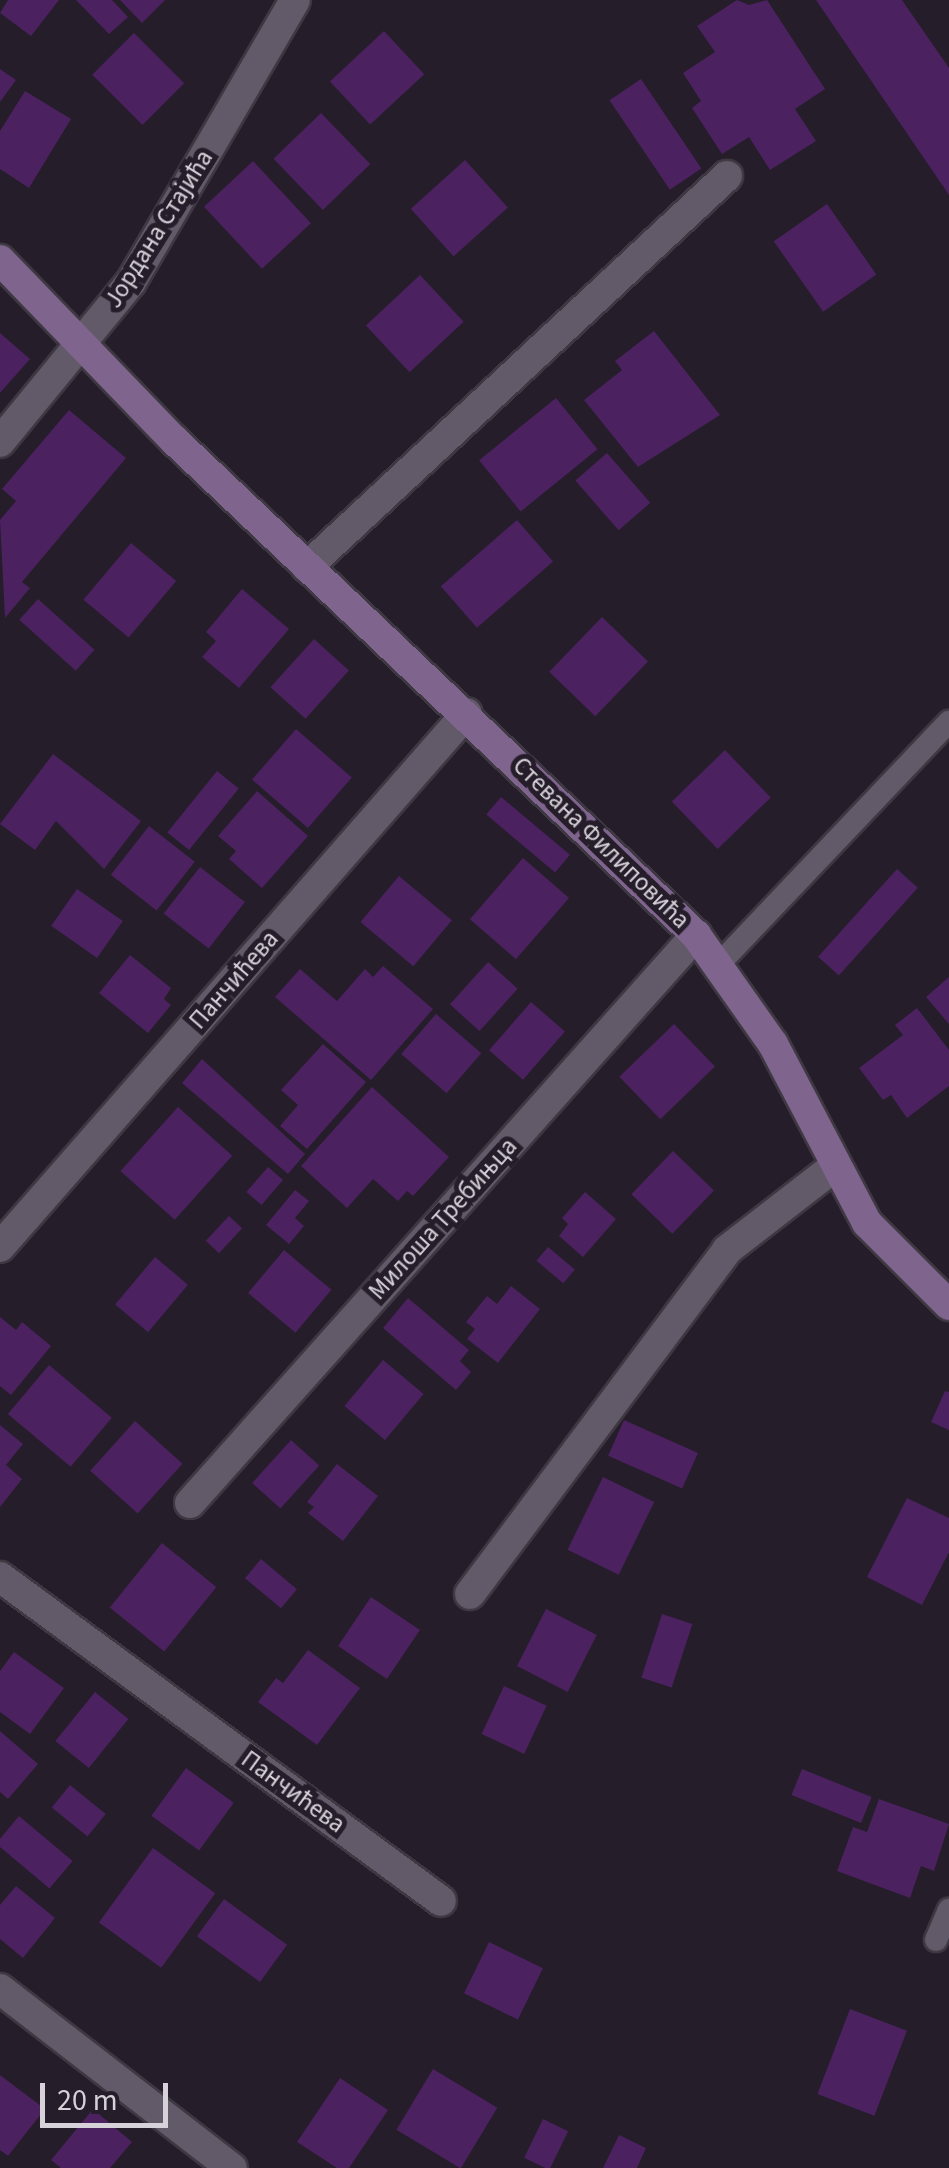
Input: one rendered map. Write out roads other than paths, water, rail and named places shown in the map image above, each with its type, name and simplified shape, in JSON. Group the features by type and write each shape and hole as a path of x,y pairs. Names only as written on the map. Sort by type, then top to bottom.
{"street":[{"name":"Јордана Стајића","path":"0,442 82,347 131,282 294,0"},
{"path":"307,567 728,176"},
{"name":"Стевана Филиповића","path":"0,260 82,347 307,567 467,713 696,935 774,1044 834,1167 894,1256 949,1305"},
{"name":"Панчићева","path":"0,1247 467,713"},
{"name":"Милоша Требињца","path":"190,1503 696,935"},
{"path":"470,1594 726,1250 834,1167"},
{"name":"Панчићева","path":"0,1577 441,1901"},
{"path":"0,1989 232,2168"}],"lane":[{"path":"719,964 949,722"},
{"path":"936,1940 949,1910"}]}
